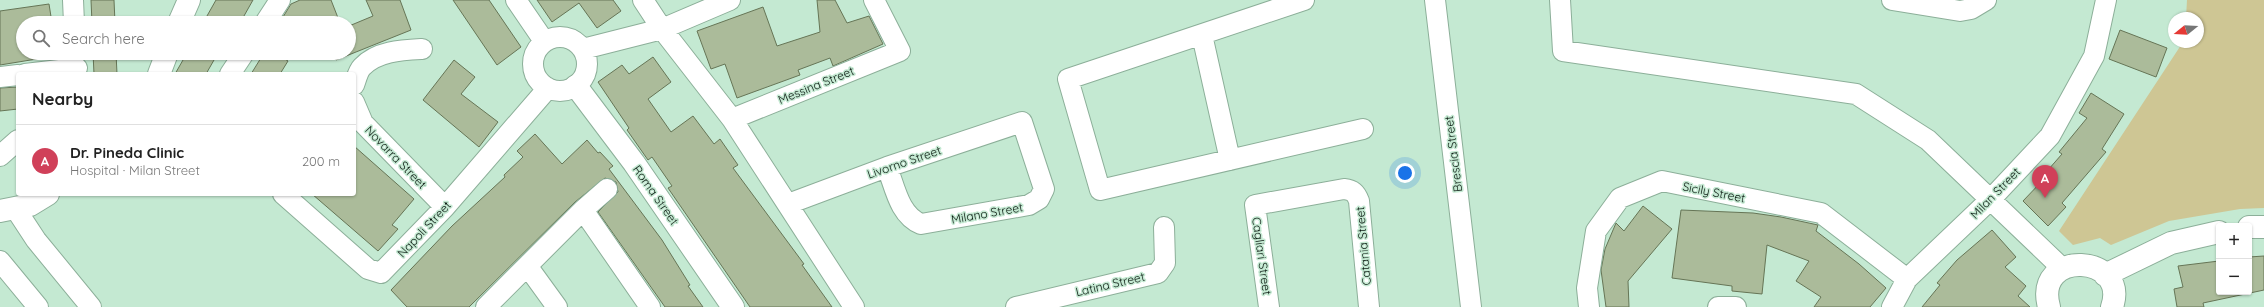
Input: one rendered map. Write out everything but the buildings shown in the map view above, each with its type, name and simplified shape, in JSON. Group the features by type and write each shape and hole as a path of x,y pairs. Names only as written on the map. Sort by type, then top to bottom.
{"street":[{"path":"73,0 74,16"},
{"path":"182,16 189,0"},
{"path":"270,16 280,0"},
{"path":"516,0 544,41"},
{"path":"643,0 662,29 732,119 854,307"},
{"path":"583,49 662,29 730,0"},
{"name":"Messina Street","path":"732,119 900,51 874,0"},
{"path":"1304,0 1068,79 1100,190 1364,129"},
{"name":"Brescia Street","path":"1435,0 1471,307"},
{"path":"1560,0 1563,50 1856,94 1928,140 2063,269"},
{"path":"1892,0 1960,10 1971,8 1986,0"},
{"name":"Milan Street","path":"1892,307 1907,279 1991,199 2050,136 2094,56 2106,0"},
{"path":"1202,35 1230,160"},
{"path":"552,38 569,38 583,49 586,57 585,73 576,86 562,91 548,88 540,82 535,74 533,66 538,48 544,41 552,38"},
{"path":"356,80 361,68 379,56 399,50 422,49"},
{"path":"160,72 165,60"},
{"path":"231,72 239,60"},
{"path":"36,72 76,65"},
{"path":"0,77 16,75"},
{"name":"Roma Street","path":"576,86 634,163 733,307"},
{"name":"Napoli Street","path":"285,196 368,269 381,273 445,207 548,88"},
{"name":"Novarra Street","path":"356,107 362,123 445,207"},
{"name":"Livorno Street","path":"788,204 887,167 1022,122"},
{"name":"Milano Street","path":"887,167 905,214 912,221 921,224 1029,205 1039,199 1044,189 1022,122"},
{"path":"0,156 16,142"},
{"name":"Sicily Street","path":"1589,307 1587,288 1596,231 1620,198 1662,181 1821,213 1907,279"},
{"path":"486,307 528,267 582,210 607,189"},
{"name":"Catania Street","path":"1254,205 1344,189 1351,190 1357,194 1359,201 1369,307"},
{"path":"7,210 30,205 45,196"},
{"name":"Cagliari Street","path":"1254,205 1270,307"},
{"path":"7,210 36,240 91,307"},
{"path":"582,210 650,307"},
{"name":"Latina Street","path":"1016,307 1158,273 1165,263 1164,227"},
{"path":"2252,227 2264,227"},
{"path":"2105,275 2172,243 2216,233"},
{"path":"0,261 38,307"},
{"path":"2049,307 2047,295 2049,285 2063,269 2071,265 2090,265 2105,275 2114,294 2112,307"},
{"path":"528,267 557,307"},
{"path":"1718,307 1736,307"}],"shaded area":[{"path":"2187,0 2264,0 2264,208 2240,209 2169,221 2111,245 2100,238 2073,245 2059,231 2179,48 2204,48 2204,12 2186,12"}],"place":[{"name":"Dr. Pineda Clinic","path":"2045,198"}]}
